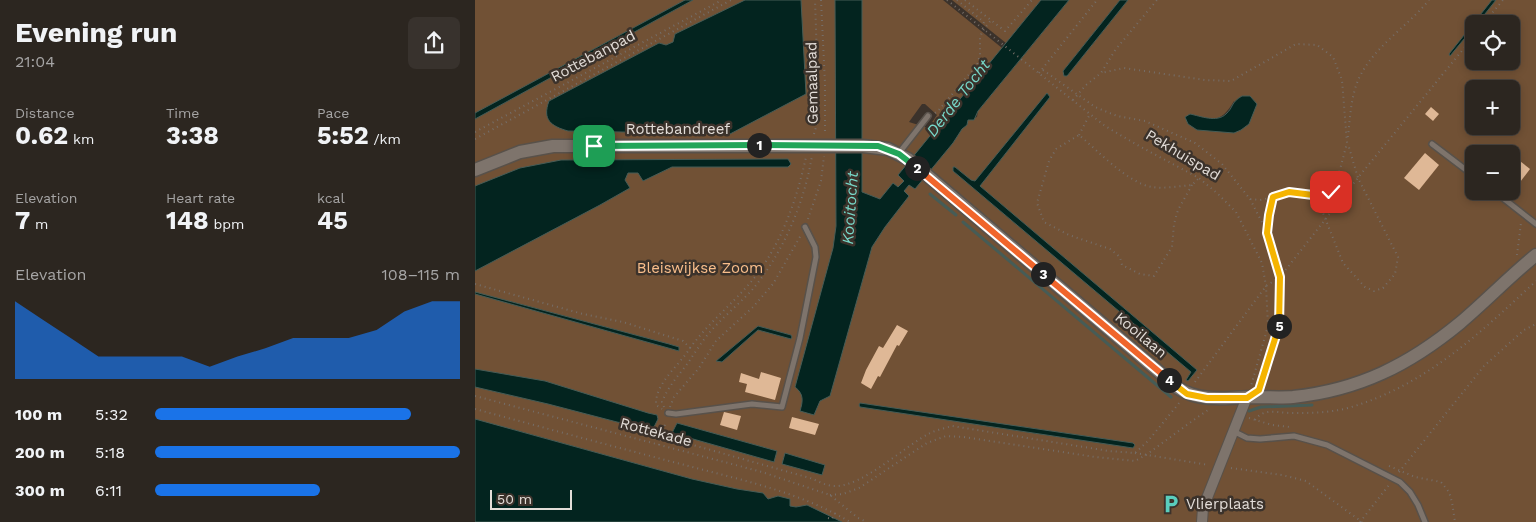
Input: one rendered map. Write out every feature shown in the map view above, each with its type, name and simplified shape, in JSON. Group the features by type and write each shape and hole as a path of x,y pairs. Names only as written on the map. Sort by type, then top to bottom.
{"street":[{"name":"Rottebandreef","path":"475,170 521,152 553,146 819,146"},
{"name":"Kooilaan","path":"819,146 878,146 904,156 1182,391 1187,394 1207,398 1292,397 1343,388 1371,379 1412,359 1461,323 1536,255"},
{"path":"1202,522 1203,508 1247,398"}],"lane":[{"path":"904,156 928,116"},
{"path":"1432,144 1465,169"},
{"path":"1506,200 1536,224"},
{"path":"668,413 676,414 752,404 782,406 800,338 816,257 815,247 805,228"},
{"path":"1233,431 1247,438 1260,439 1294,436 1327,446 1400,482 1410,492 1425,522"}],"path":[{"name":"Rottebanpad","path":"475,132 722,0"},
{"path":"475,139 731,0"},
{"path":"668,413 662,402 668,389 710,332 752,289 775,258 785,241 806,184 819,146 814,134 819,117 815,0"},
{"name":"Gemaalpad","path":"659,445 674,397 699,368 716,341 753,307 773,284 805,228 821,181 819,146 825,83 821,0"},
{"name":"Pekhuispad","path":"947,0 1105,126 1199,178 1236,212 1262,263 1266,286 1268,326 1260,361 1247,398"},
{"path":"928,116 939,111 977,65 980,55 980,38 984,22 957,0"},
{"path":"965,0 1005,31 1032,0"},
{"path":"1039,73 1097,0"},
{"path":"1073,100 1101,73 1116,49 1157,0"},
{"path":"1250,199 1260,200 1289,192 1321,196 1331,192 1338,177 1347,143 1353,100 1359,78 1373,57 1429,0"},
{"path":"1490,15 1503,0"},
{"path":"983,28 991,20"},
{"path":"1101,73 1124,68 1231,82 1296,44 1317,45 1333,58 1341,80 1347,143 1358,178 1398,257 1395,274 1383,288 1374,291 1365,287 1343,263 1319,203 1312,196"},
{"path":"1043,70 1095,107 1117,116 1145,121 1195,143 1222,164 1250,199 1267,233 1280,277 1279,330 1259,390 1247,398"},
{"path":"1091,114 1079,135 1056,149 1049,160 1037,203 1044,222 1069,235 1110,248 1120,257 1122,265 1140,274 1153,276 1163,264 1171,247 1178,210 1192,185 1199,178"},
{"path":"1079,135 1113,165 1130,177 1151,187 1192,185"},
{"path":"668,413 656,405 656,396 690,348 755,276 770,254 780,236 802,177 819,146"},
{"path":"1267,233 1273,197"},
{"path":"1525,215 1521,222 1517,256 1522,266 1536,281"},
{"path":"475,284 671,336 683,341 690,348"},
{"path":"1135,453 1283,475 1306,481 1361,522 1484,366 1524,330 1536,324"},
{"name":"Rottekade","path":"475,396 763,472 830,495"},
{"path":"830,495 843,494 859,488 927,443 946,436 1135,461 1146,456 1195,418 1211,409"},
{"path":"475,410 758,485 808,501 850,522"},
{"path":"830,495 858,518 867,522"},
{"path":"828,518 833,519 835,513"}],"green space":[{"name":"Bleiswijkse Zoom","path":"475,0 847,0 862,106 862,0 943,0 1002,48 935,130 949,130 959,129 968,120 977,117 978,111 1069,0 1120,0 1063,71 1065,76 1067,76 1128,0 1536,0 1536,522 774,522 475,463","holes":["1234,101 1234,133 1218,130 1199,116 1216,119 1224,114","922,104 925,104 937,115 928,128 909,122"]},
{"path":"952,0 1041,0 1006,43"}],"water":[{"path":"685,0 693,0 475,119 475,113"},
{"path":"745,0 801,0 806,94 730,134 568,131 557,127 547,118 549,101 659,43 666,45 673,42 675,34"},
{"name":"Kooitocht","path":"835,0 862,0 862,192 880,199 893,183 898,187 904,181 898,175 1041,0 1069,0 978,111 974,120 968,120 967,125 915,189 909,185 904,191 909,196 872,247 830,396 820,401 814,415 800,411 802,398 800,392 795,387 833,248 836,226"},
{"path":"1120,0 1128,0 1067,76 1064,76 1063,71"},
{"path":"1492,0 1496,0 1484,15 1480,15"},
{"path":"1465,34 1465,38 1450,56 1449,54"},
{"path":"1047,93 1050,97 980,186 1197,370 1188,381 1186,380 1191,372 953,171 953,167 955,167 975,181"},
{"path":"1242,96 1250,96 1257,104 1249,124 1241,130 1234,133 1197,130 1188,124 1185,117 1190,114 1208,118 1222,117"},
{"path":"788,159 791,164 788,167 672,167 643,181 638,173 628,173 625,180 630,188 475,271 475,186 520,168 561,160"},
{"path":"475,292 669,344 679,347 679,351 475,294"},
{"path":"758,326 791,335 792,337 791,339 758,330 722,362 716,361"},
{"path":"475,369 545,381 657,415 658,419 654,427 650,429 475,387"},
{"path":"860,403 1133,443 1135,445 1133,448 860,407"},
{"path":"475,419 692,479 763,493 768,499 778,496 790,499 790,506 807,505 842,522 475,522"},
{"path":"677,423 777,451 774,462 672,433"},
{"path":"785,453 825,465 822,475 782,464"}],"building":[{"path":"1431,107 1439,114 1433,121 1425,114"},
{"path":"1425,153 1439,165 1419,190 1404,178"},
{"path":"1520,161 1530,169 1520,182"},
{"path":"897,325 908,331 899,346 897,345 880,377 878,376 871,389 861,383 866,370 879,346 883,348"},
{"path":"761,372 781,378 775,400 745,392 747,384 739,382 741,373 759,379"},
{"path":"724,412 741,416 737,430 720,425"},
{"path":"792,417 819,424 815,435 789,428"}],"waterway":[{"path":"930,194 956,215"},
{"path":"963,222 1171,397"},
{"path":"1249,411 1261,407 1312,405"}],"place":[{"name":"Vlierplaats","path":"1171,504"}],"route":[{"path":"594,146 878,146 893,151 908,159 1178,388 1187,394 1207,398 1247,398 1259,390 1266,373 1279,330 1280,277 1275,254 1267,233 1273,197 1289,192 1312,196 1321,196 1331,192"}],"water label":[{"name":"Derde Tocht","path":"958,98"}]}
